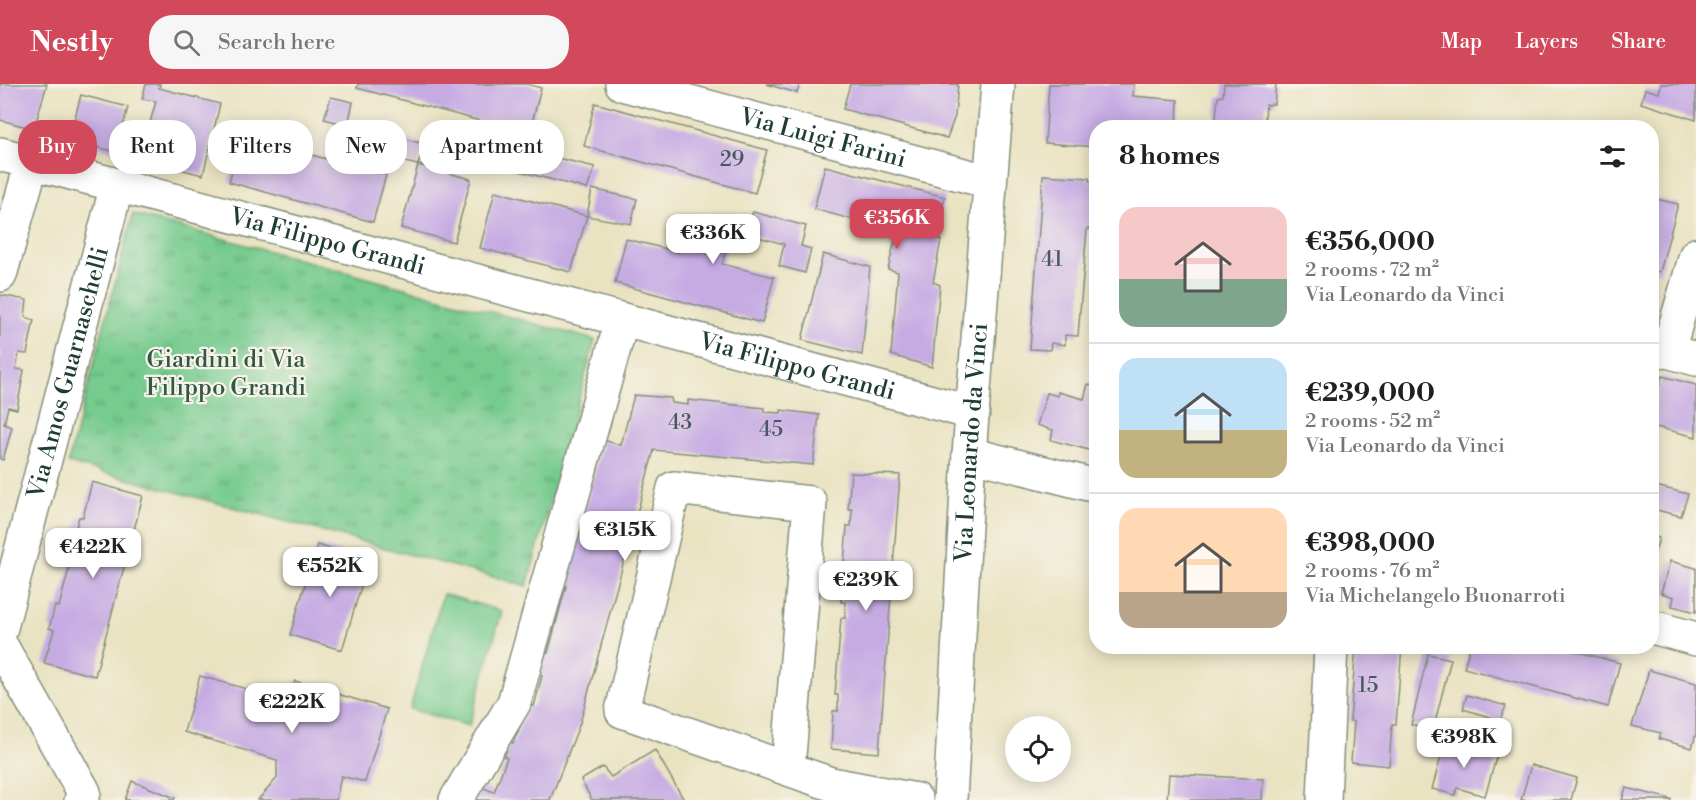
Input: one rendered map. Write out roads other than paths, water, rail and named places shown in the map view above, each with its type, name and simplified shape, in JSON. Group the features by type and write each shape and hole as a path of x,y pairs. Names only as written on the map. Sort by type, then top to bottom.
{"street":[{"name":"Via Luigi Farini","path":"622,84 990,182"},
{"name":"Via Leonardo da Vinci","path":"950,800 969,454 998,84"},
{"name":"Via Filippo Grandi","path":"0,154 18,158"},
{"path":"0,275 29,174"},
{"name":"Via Filippo Grandi","path":"76,174 973,413"},
{"name":"Via Amos Guarnaschelli","path":"0,631 6,583 117,185"},
{"path":"1672,352 1696,255"},
{"path":"456,800 514,703 622,320"},
{"path":"969,454 1089,484"},
{"path":"788,768 810,503 674,488 622,711 831,784 916,800"},
{"path":"1659,629 1696,639"},
{"path":"0,644 84,792 81,800"},
{"path":"1326,800 1331,654"}],"park label":[{"name":"Giardini di Via Filippo Grandi","path":"226,373"}]}
